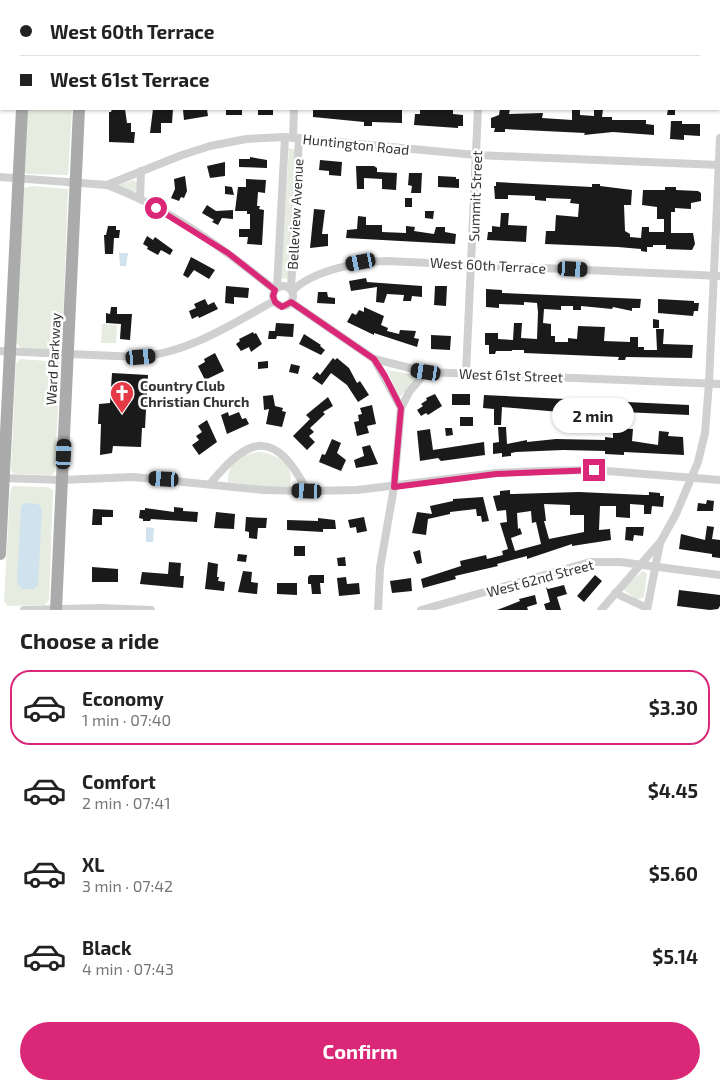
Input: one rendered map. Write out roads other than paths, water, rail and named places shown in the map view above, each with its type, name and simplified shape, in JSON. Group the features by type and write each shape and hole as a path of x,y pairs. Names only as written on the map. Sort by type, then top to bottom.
{"main road":[{"path":"0,554 5,351 19,178 22,110"},
{"name":"Ward Parkway","path":"56,610 79,110"}],"street":[{"name":"Belleview Avenue","path":"276,289 294,110"},
{"name":"Summit Street","path":"466,373 478,110"},
{"name":"Huntington Road","path":"0,177 76,181 107,185 182,154 210,146 246,139 292,138 476,155 719,164"},
{"name":"Belleview Avenue","path":"291,290 292,138"},
{"path":"615,593 647,609 660,542 692,478 705,434 717,276 720,138"},
{"path":"140,198 141,171"},
{"path":"107,185 140,198 228,253 276,289"},
{"name":"West 60th Terrace","path":"291,290 330,271 361,262 386,261 717,276"},
{"path":"274,301 282,307 291,302 291,290 284,286 276,289"},
{"path":"274,301 276,289"},
{"path":"5,351 139,357 176,351 203,340 274,301"},
{"name":"West 61st Street","path":"291,302 374,359 426,372 720,384"},
{"path":"374,359 401,408"},
{"path":"378,610 380,568 394,487 401,408 409,392 426,372"},
{"path":"210,484 228,462 239,453 249,448 261,446 272,448 283,454 296,471 307,491"},
{"path":"2,478 62,480 133,477 264,490 307,491 394,487 496,474 541,471 594,470 720,480"},
{"path":"601,610 660,542"},
{"name":"West 62nd Street","path":"421,610 577,565 604,562 720,575"},
{"path":"24,610 150,610"}],"water":[{"path":"119,253 128,253 126,266 120,266"},
{"path":"24,503 38,504 42,509 38,586 33,589 22,589 17,583 21,507"},
{"path":"146,527 154,528 153,542 146,542"}],"place":[{"name":"Country Club Christian Church","path":"122,414"}]}
